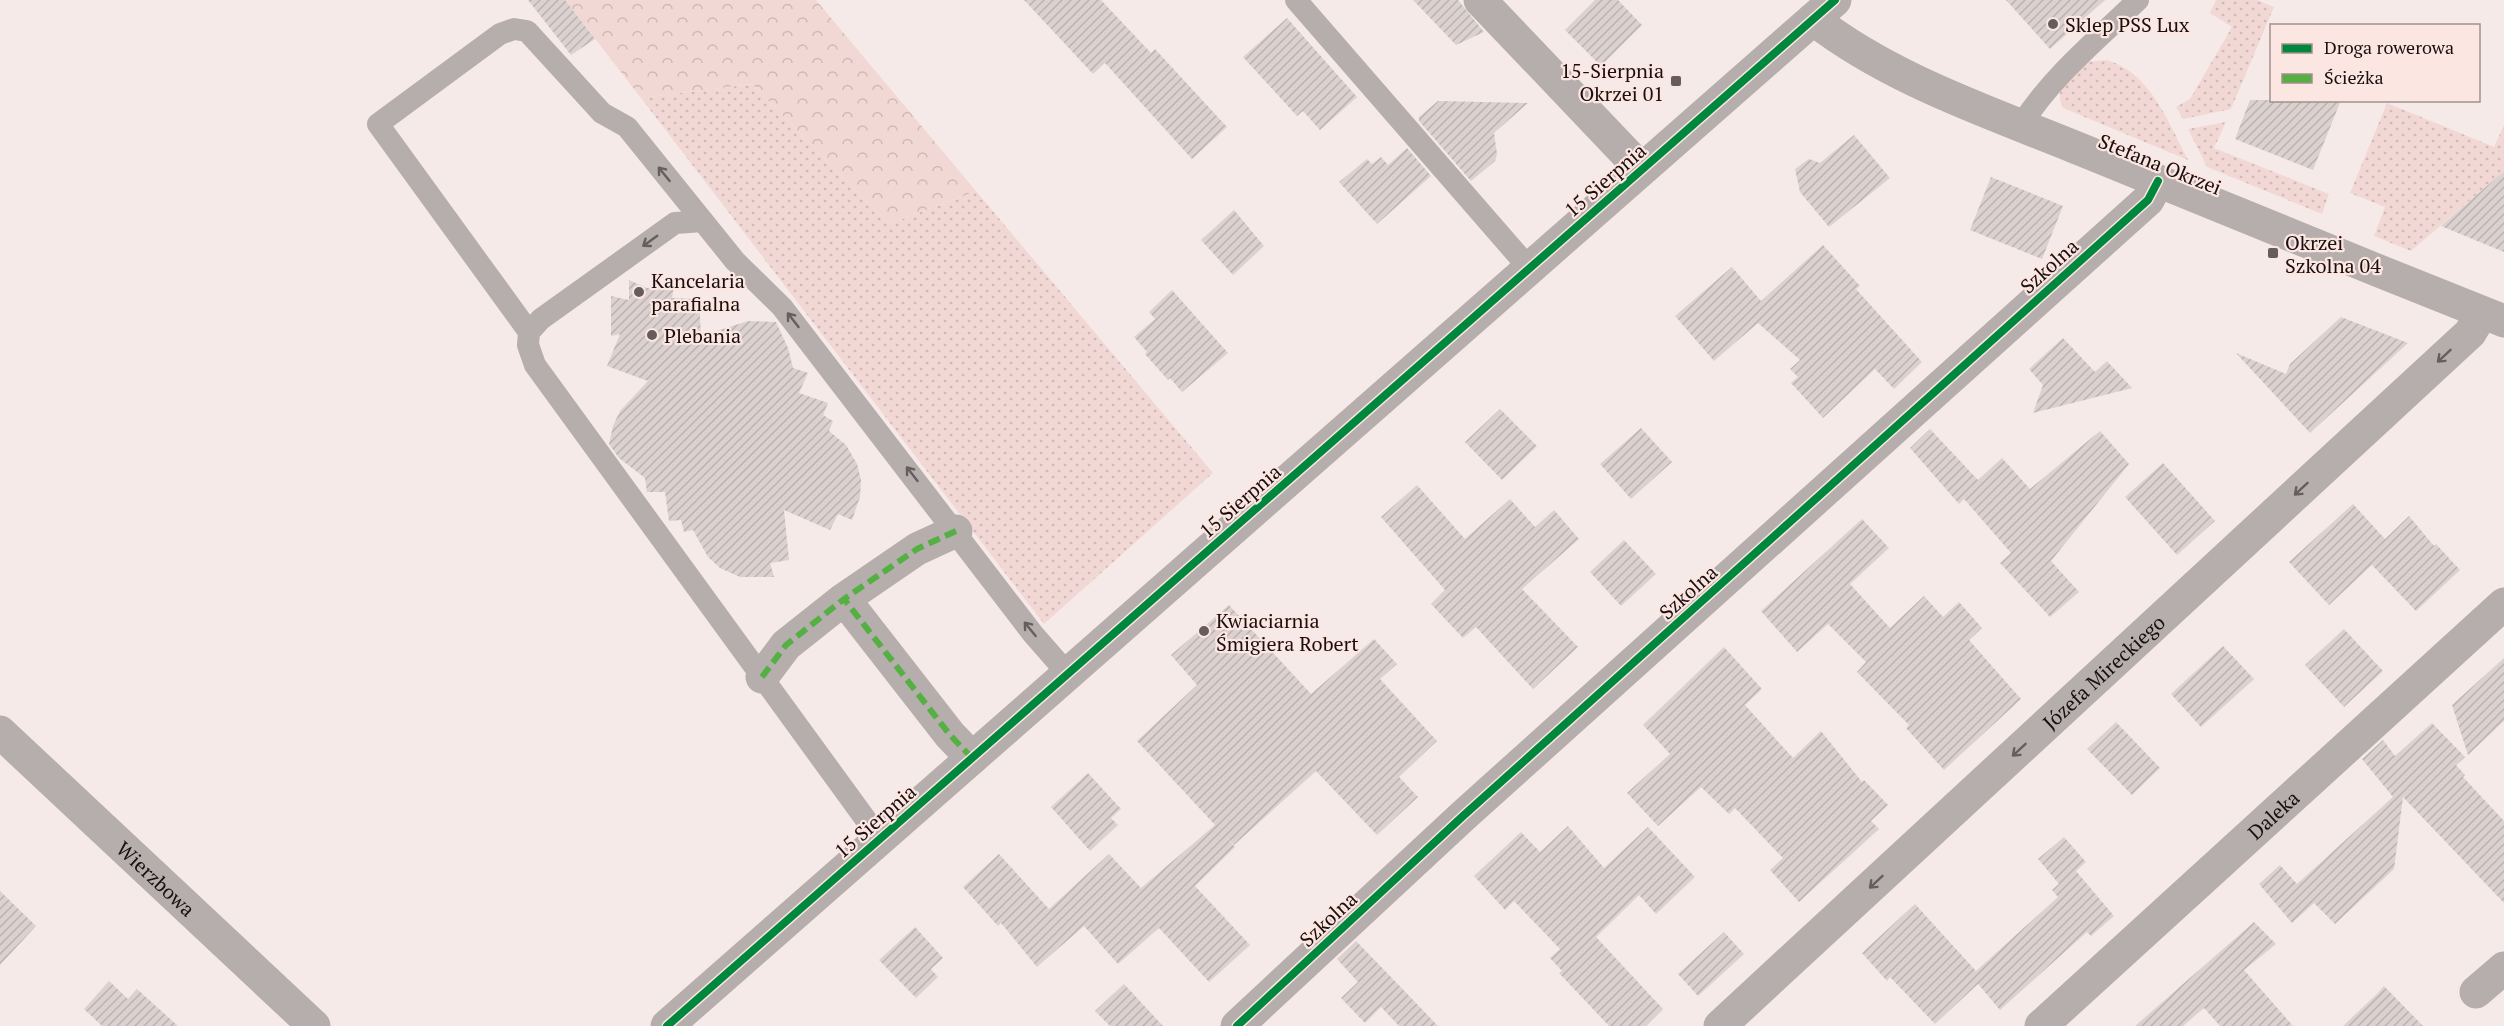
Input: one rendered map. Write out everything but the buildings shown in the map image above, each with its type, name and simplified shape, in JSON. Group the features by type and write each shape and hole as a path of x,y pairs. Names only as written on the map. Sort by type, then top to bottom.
{"street":[{"path":"1480,0 1641,169"},
{"name":"15 Sierpnia","path":"667,1026 1824,9"},
{"name":"Stefana Okrzei","path":"1824,9 1830,32 1894,70 2021,125 2493,317"},
{"name":"Szkolna","path":"1238,1026 1463,816 2148,200 2158,181"},
{"name":"Józefa Mireckiego","path":"1720,1026 2470,333 2493,317"},
{"path":"762,677 786,645 844,599 917,549 956,531"},
{"path":"844,599 950,735 972,758"},
{"name":"Daleka","path":"2041,1026 2504,604"},
{"name":"Wierzbowa","path":"0,732 314,1026"},
{"path":"2476,992 2504,968"}],"lane":[{"path":"1296,0 1529,268"},
{"path":"2021,125 2059,74 2138,0"},
{"path":"529,332 378,124 500,34 514,29 527,31 533,36 602,113 627,127 735,261 782,307 1033,634 1068,674"},
{"path":"703,221 675,223 541,319 529,332 528,345 535,365 880,839"}],"green space":[{"path":"565,0 816,0 976,191 889,224 752,84 641,98"},
{"path":"2216,0 2257,0 2274,7 2231,109 2183,119 2176,107 2190,99 2232,27 2210,13"},
{"path":"2106,60 2135,75 2146,87 2165,115 2188,160 2063,108 2060,90 2087,62"},
{"path":"752,84 889,224 976,191 1213,473 1044,624 641,98"},
{"path":"2387,103 2494,147 2504,125 2504,171 2411,251 2374,236 2385,207 2350,193"},
{"path":"2226,122 2214,148 2329,194 2322,214 2207,167 2188,129"}],"marked path":[{"path":"956,531 917,549 844,599 950,735 972,758"},
{"path":"762,677 786,645 844,599"}],"cycle path":[{"path":"667,1026 1835,0"},
{"path":"1237,1026 1463,816 2148,200 2158,181"}],"place":[{"name":"Sklep PSS Lux","path":"2053,24"},
{"name":"15-Sierpnia Okrzei 01","path":"1676,81"},
{"name":"Okrzei Szkolna 04","path":"2273,253"},
{"name":"Kancelaria parafialna","path":"639,292"},
{"name":"Plebania","path":"652,335"},
{"name":"Kwiaciarnia Śmigiera Robert","path":"1204,631"}]}
